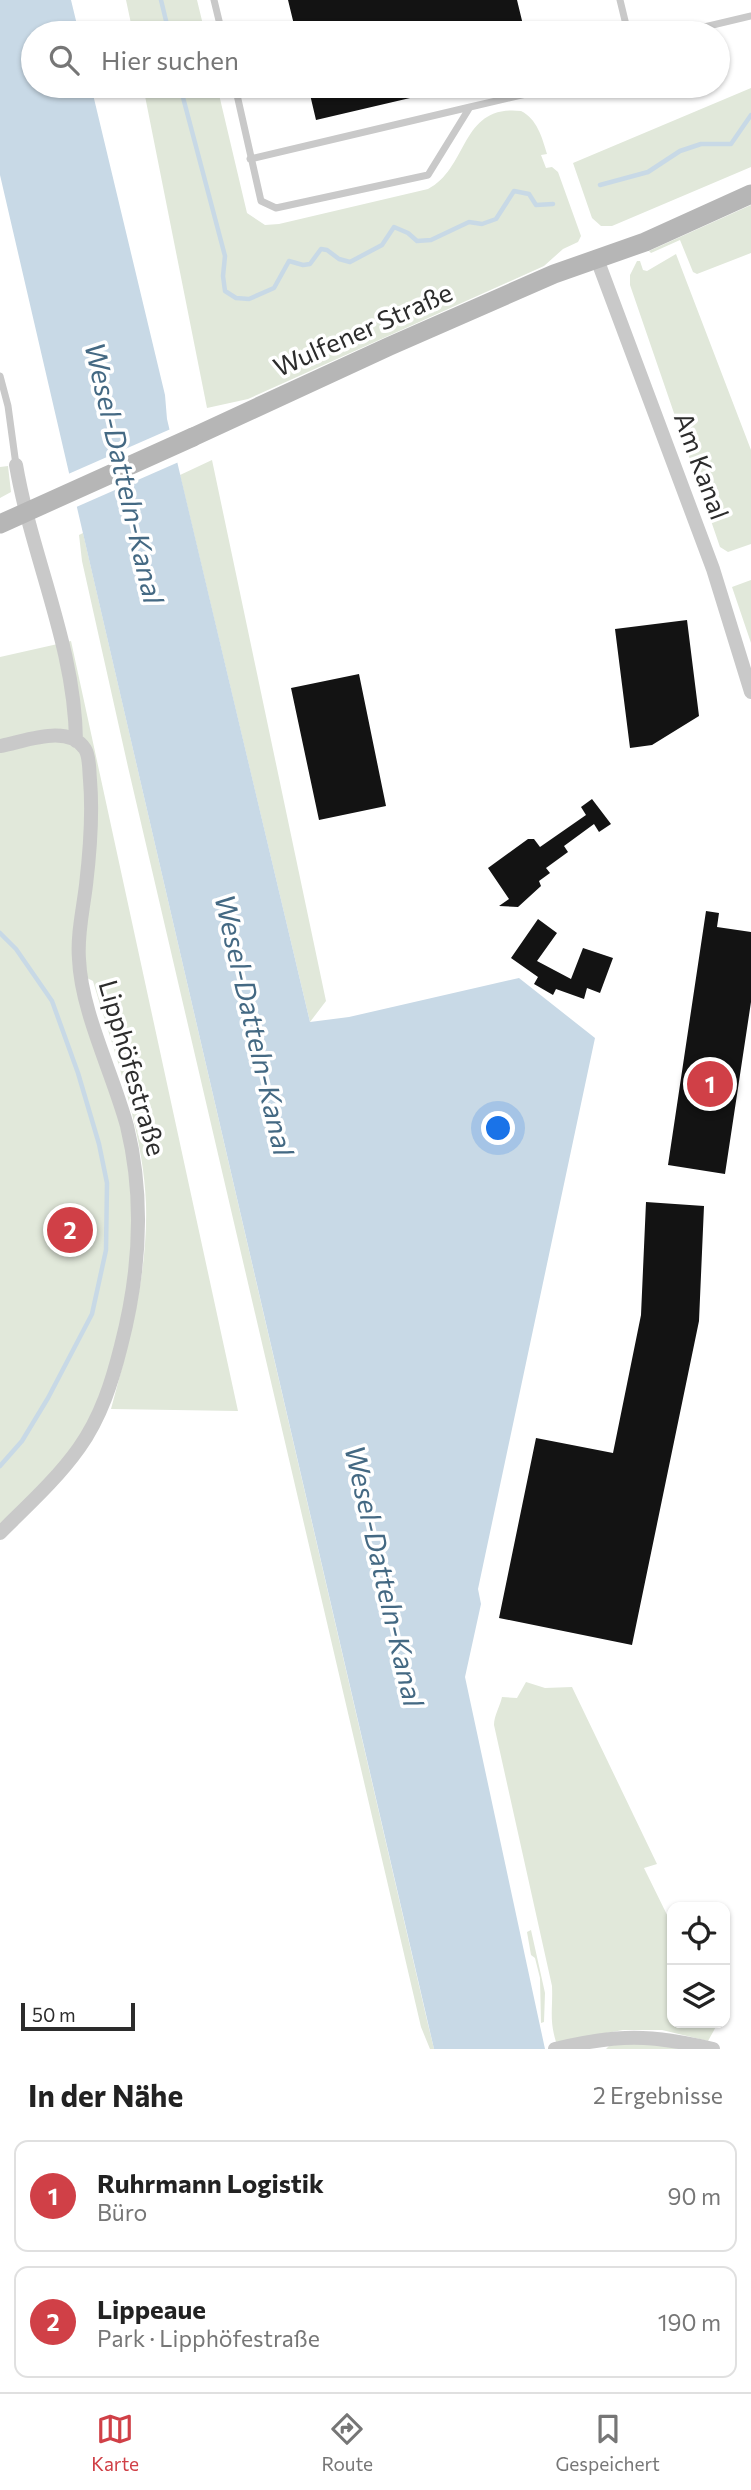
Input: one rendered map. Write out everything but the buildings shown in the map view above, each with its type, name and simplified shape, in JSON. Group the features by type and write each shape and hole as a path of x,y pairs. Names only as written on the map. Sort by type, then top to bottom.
{"main road":[{"name":"Wulfener Straße","path":"0,524 440,323 554,274 645,242 751,194"}],"street":[{"name":"Am Kanal","path":"597,259 713,569 751,692"},
{"path":"0,746 58,735 76,741 75,704 50,591 23,500 16,465"},
{"name":"Lipphöfestraße","path":"0,1533 61,1472 80,1446 104,1403 123,1339 138,1255 139,1202 132,1149 116,1086 80,976 79,940 89,859 91,788 87,755 85,749 76,741"},
{"path":"555,2049 572,2045 592,2045 625,2037 660,2038 713,2049"}],"lane":[{"path":"214,0 219,21"},
{"path":"620,0 625,21"},
{"path":"730,21 751,16"},
{"path":"237,98 261,201 276,208 428,175 470,107"},
{"path":"250,159 509,98"},
{"path":"0,376 8,406 16,465"}],"shaded area":[{"path":"126,0 197,0 202,21 130,21"},
{"path":"751,88 751,167 612,226 601,226 592,218 573,163"},
{"path":"145,98 220,98 247,213 265,225 428,189 451,167 476,127 486,117 501,111 521,111 527,114 543,141 547,154 541,155 546,168 552,167 558,172 581,236 578,242 563,249 544,266 248,399 207,408"},
{"path":"751,205 751,253 697,274 693,272 680,240 651,253 649,251"},
{"path":"676,254 751,450 751,544 728,552 720,547 630,285 630,275 637,261 640,261 643,270 647,271"},
{"path":"212,460 326,1001 310,1022 180,475"},
{"path":"8,466 11,492 0,498 0,467"},
{"path":"83,533 434,2049 430,2049 421,2027 128,767 82,561 79,535"},
{"path":"751,580 751,643 732,587"},
{"path":"71,641 238,1411 111,1409 141,1282 146,1230 144,1177 134,1120 93,981 75,972 137,1177 125,1344 68,1462 0,1534 0,657"},
{"path":"526,1682 545,1688 572,1687 657,1864 644,1868 667,1915 667,2028 715,2028 708,2041 662,2030 623,2030 556,2042 552,2020 552,1986 494,1725 502,1697 517,1698"},
{"path":"531,1930 545,1993 544,2022 541,2023 540,1978 535,1958 531,1955 527,1932"},
{"path":"645,2043 690,2049 606,2049 610,2045"}],"water":[{"name":"Wesel-Datteln-Kanal","path":"0,0 71,0 76,21 21,21 21,98 94,98 310,1022 349,1017 519,978 595,1038 478,1589 481,1604 465,1677 545,2049 434,2049 0,175"}],"pier":[{"path":"173,428 181,461 74,508 66,475"}],"waterway":[{"path":"161,0 166,21"},
{"path":"183,98 225,256 225,291 236,298 249,299 274,288 289,261 310,264 321,249 350,262 382,245 394,227 408,233 417,241 431,240 469,222 482,224 496,219 514,191 529,194 536,205 553,204"},
{"path":"600,185 648,172 680,151 701,144 731,144 751,115"},
{"path":"0,933 16,949 52,1001 78,1073 99,1144 107,1183 106,1250 92,1314 22,1441 0,1466"}],"place":[{"name":"Ruhrmann Logistik","path":"710,1084"},
{"name":"Lippeaue","path":"70,1230"}]}
